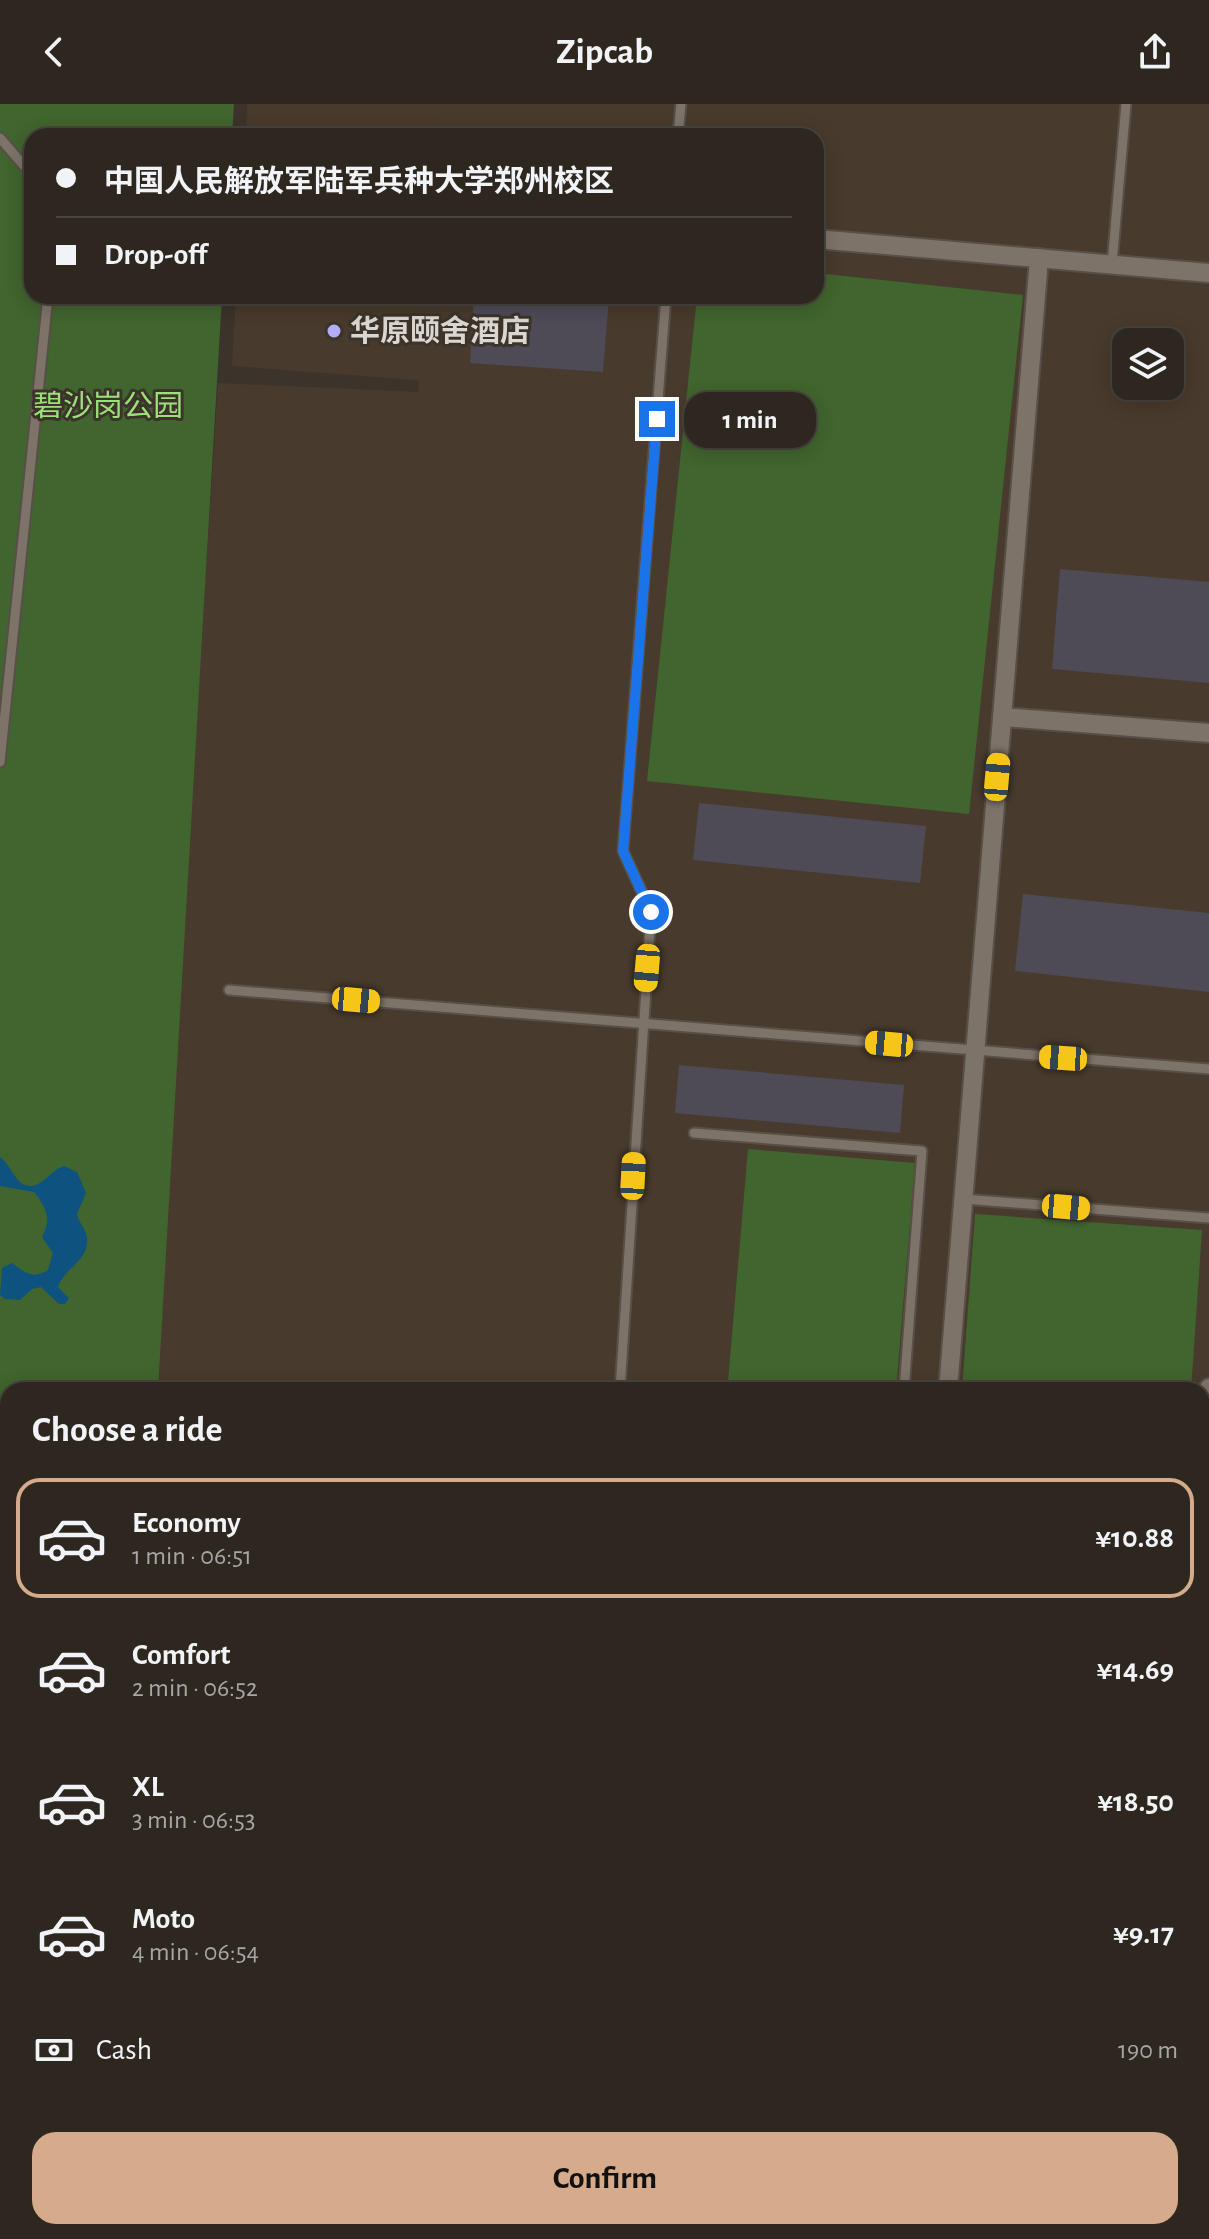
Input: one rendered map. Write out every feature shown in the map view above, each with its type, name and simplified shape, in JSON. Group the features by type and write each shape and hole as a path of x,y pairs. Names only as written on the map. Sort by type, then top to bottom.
{"street":[{"path":"824,240 1209,273"},
{"path":"949,1382 1039,258"},
{"path":"1002,717 1209,733"}],"lane":[{"path":"679,128 681,104"},
{"path":"1112,264 1126,104"},
{"path":"0,138 24,166"},
{"path":"0,762 47,304"},
{"path":"620,1382 651,912 623,851 665,304"},
{"path":"229,990 1209,1069"},
{"path":"694,1133 922,1151 905,1382"},
{"path":"963,1199 1209,1218"}],"shaded area":[{"path":"247,104 456,104 454,128 246,128"},
{"path":"437,104 1209,104 1209,1382 155,1382 218,383 418,392 424,304 824,304 824,128 436,128"},
{"name":"华原颐舍酒店","path":"236,304 436,304 429,381 232,366"}],"green space":[{"name":"碧沙岗公园","path":"0,104 234,104 232,128 24,128 24,304 222,304 158,1382 0,1382"},
{"path":"824,274 1023,295 969,814 647,781 696,304 824,304"},
{"path":"748,1149 915,1163 897,1382 728,1382"},
{"path":"975,1214 1202,1230 1192,1382 963,1382"}],"water":[{"path":"0,1157 25,1185 38,1184 64,1166 77,1172 86,1193 77,1214 87,1246 58,1287 69,1298 65,1304 59,1304 41,1287 32,1289 20,1300 5,1299 0,1295 2,1268 12,1263 25,1272 38,1274 48,1270 53,1253 42,1237 47,1219 42,1203 34,1192 0,1186"}],"building":[{"path":"474,304 608,304 603,372 470,363"},
{"path":"1060,569 1209,582 1209,683 1052,669"},
{"path":"699,803 926,826 920,883 693,860"},
{"path":"1023,894 1209,913 1209,992 1015,971"},
{"path":"679,1065 904,1085 900,1133 675,1113"}],"place":[{"name":"华原颐舍酒店","path":"334,331"}],"route":[{"path":"651,912 623,851 657,419"}]}
